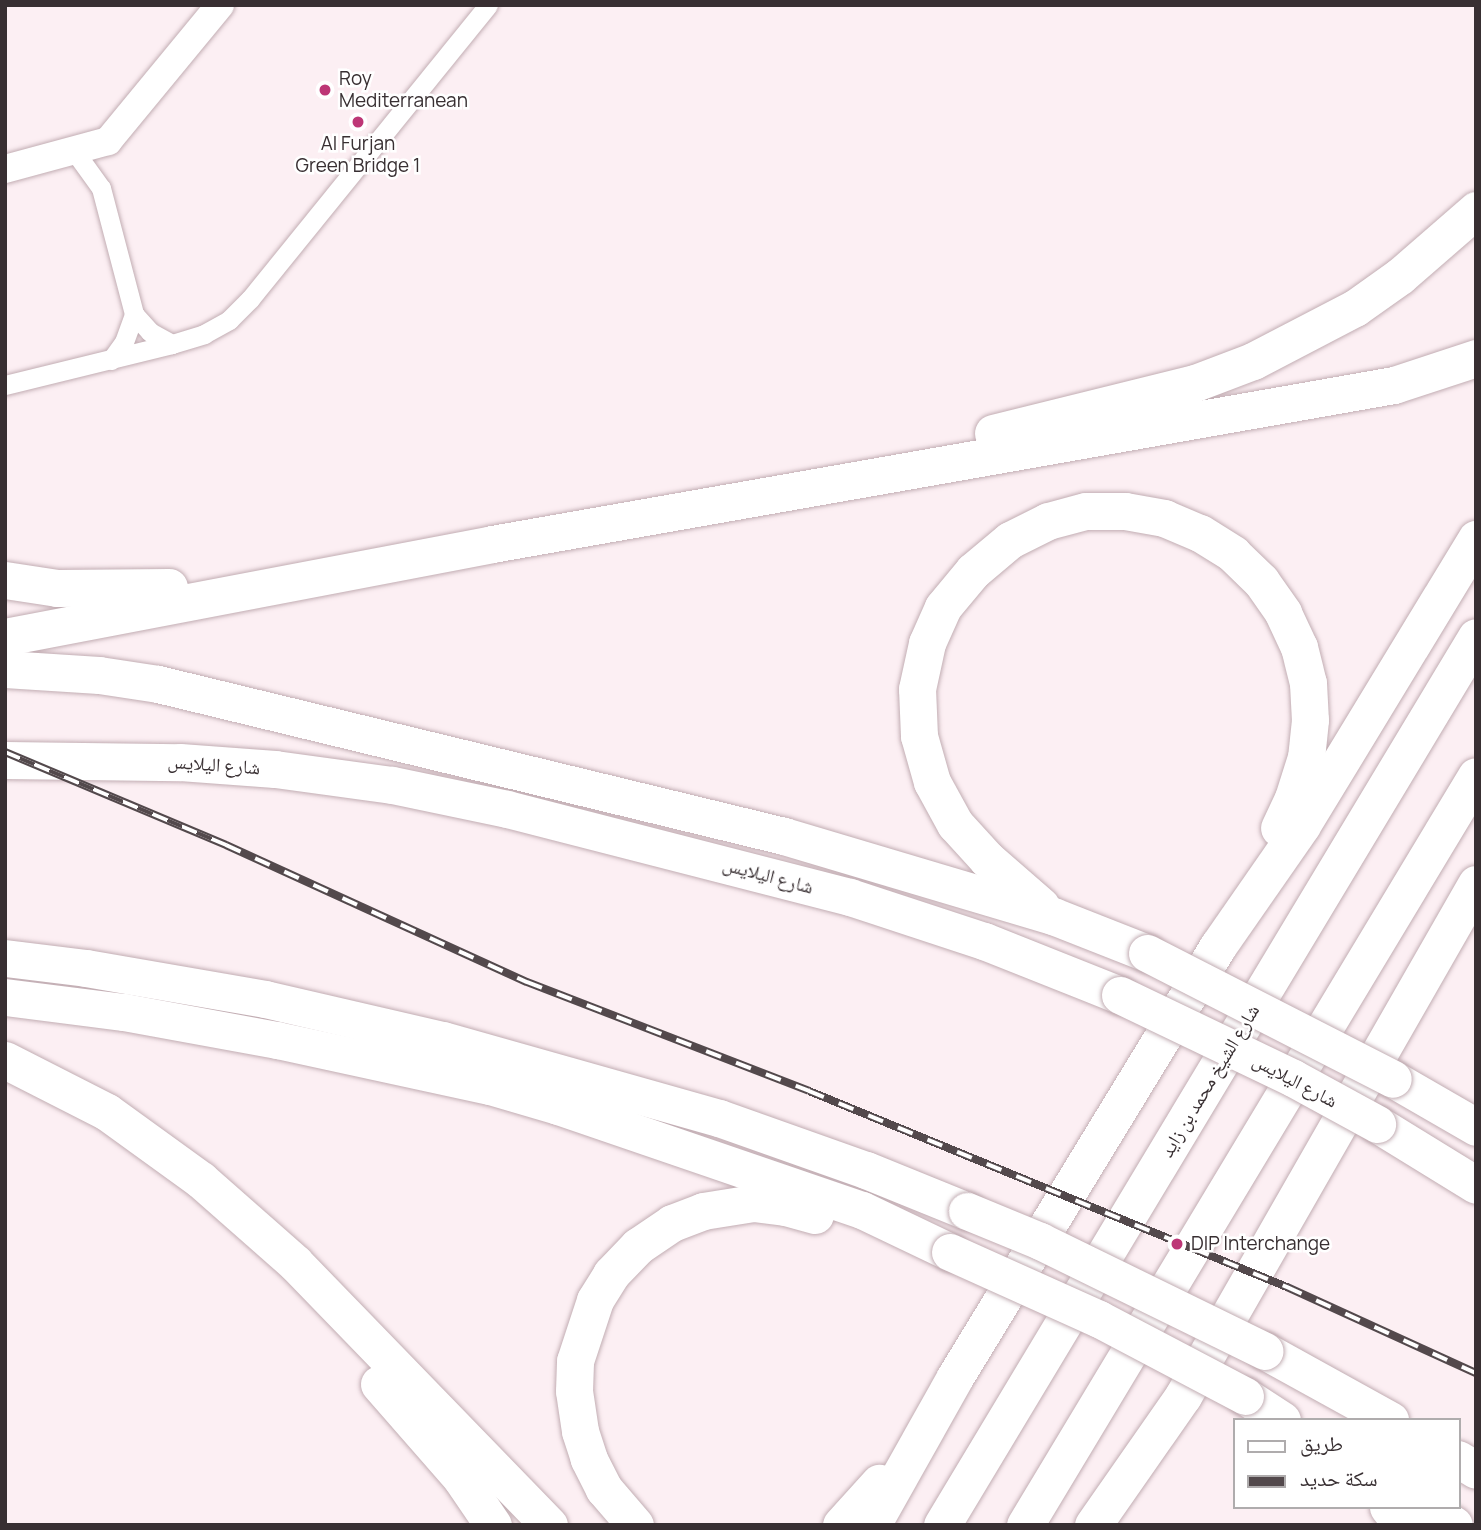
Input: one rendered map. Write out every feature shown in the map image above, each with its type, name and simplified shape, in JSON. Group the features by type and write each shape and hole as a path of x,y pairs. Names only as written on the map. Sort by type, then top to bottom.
{"highway":[{"path":"832,485 899,456 1135,400 1195,383 1253,361 1355,308 1400,276 1476,210"},
{"path":"5,637 243,591 1394,385 1476,359"},
{"path":"1052,916 987,859 955,824 932,782 919,736 917,689 927,643 943,607 973,571 1010,540 1048,521 1086,511 1125,511 1164,519 1188,528 1233,554 1261,581 1283,613 1298,647 1308,682 1310,720 1307,744 1293,798 1218,946"},
{"path":"872,1525 955,1377 1218,946 1302,825 1476,539"},
{"path":"5,580 57,588 199,586 243,591"},
{"name":"شارع الشيخ محمد بن زايد","path":"942,1525 1476,637"},
{"path":"5,669 99,675 158,684 784,836 1052,916 1147,953 1394,1079 1476,1127"},
{"name":"شارع اليلايس","path":"5,760 180,762 275,769 392,785 507,809 850,897 984,941 1120,995 1293,1078 1377,1124 1476,1185"},
{"path":"1025,1525 1476,776"},
{"path":"1093,1525 1183,1396 1476,884"},
{"path":"1387,1036 1434,984 1476,920"},
{"path":"5,958 86,968 265,999 443,1040 719,1118 866,1170 1103,1270 1265,1351 1386,1418"},
{"path":"5,997 124,1012 251,1035 490,1086 558,1106 862,1210 1099,1320 1245,1396 1279,1418"},
{"path":"5,1059 107,1111 201,1180 295,1263 549,1525"},
{"path":"635,1525 604,1489 589,1459 580,1431 574,1391 575,1361 582,1334 611,1274 638,1246 672,1223 703,1211 729,1205 785,1206 875,1236 914,1233"},
{"path":"295,1263 296,1282 308,1308 426,1435 461,1478 493,1525"},
{"path":"841,1525 874,1489 955,1377"},
{"path":"1114,1525 1137,1488 1155,1434"},
{"path":"1460,1460 1476,1470"},
{"path":"1390,1509 1402,1525"},
{"path":"1428,1509 1454,1525"}],"street":[{"path":"101,188 108,141 220,5"},
{"path":"5,386 172,344 217,328 240,310 488,5"},
{"path":"5,169 108,141"},
{"path":"75,152 101,188 134,314 150,332 172,344"},
{"path":"111,360 124,342 134,314"}],"railway":[{"path":"5,752 226,845 527,982 809,1091 1287,1287 1476,1373"}],"place":[{"name":"Roy Mediterranean","path":"325,90"},
{"name":"Al Furjan Green Bridge 1","path":"358,122"},
{"name":"DIP Interchange","path":"1177,1244"}]}
